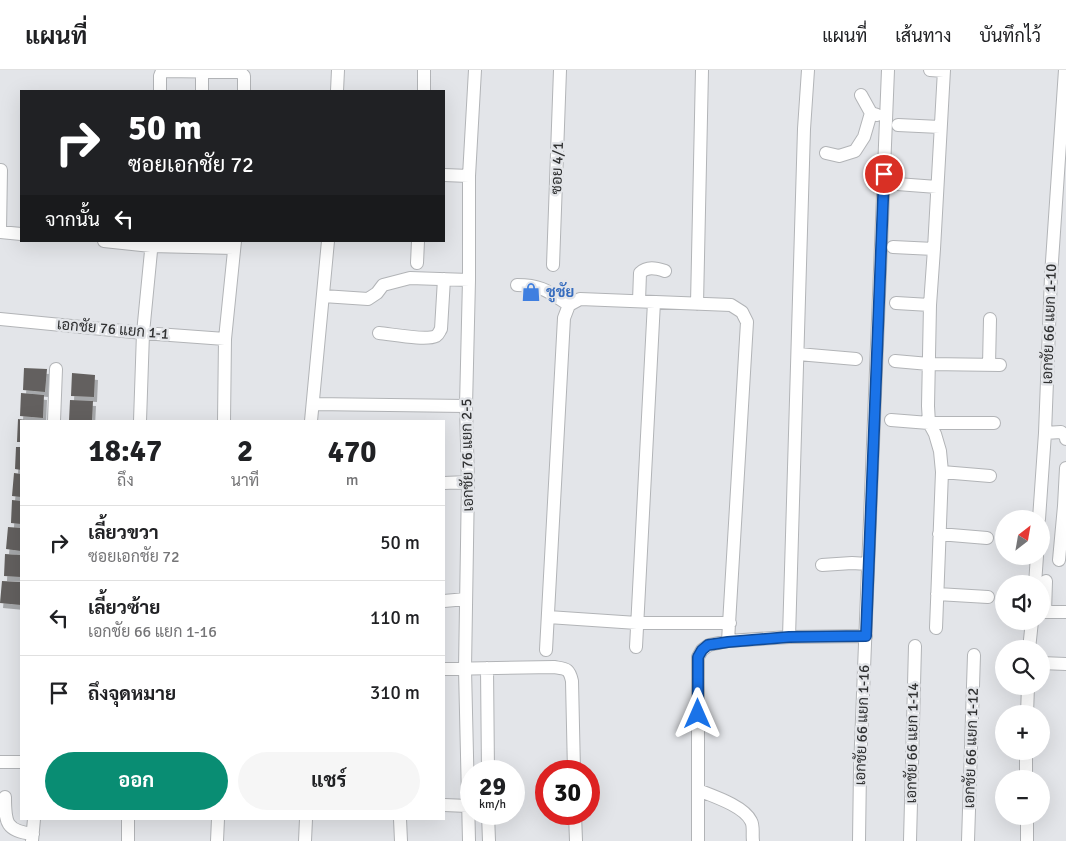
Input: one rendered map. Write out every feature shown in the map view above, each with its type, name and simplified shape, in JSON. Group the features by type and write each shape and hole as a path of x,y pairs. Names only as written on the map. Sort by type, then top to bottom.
{"street":[{"path":"337,90 338,70"},
{"path":"424,70 424,90"},
{"name":"เอกชัย 76 แยก 2-5","path":"467,760 465,669 468,482 466,406 469,176 475,70"},
{"name":"ซอย 4/1","path":"553,265 560,70"},
{"path":"697,304 702,70"},
{"path":"789,637 804,139 808,70"},
{"name":"เอกชัย 66 แยก 1-16","path":"860,841 860,770 888,70"},
{"path":"930,70 944,70 930,305 928,406 929,422 940,451 942,472 936,628"},
{"name":"เอกชัย 66 แยก 1-10","path":"1040,510 1045,433 1051,276 1065,70"},
{"path":"160,90 162,71 238,72 243,74 244,90"},
{"path":"202,72 202,90"},
{"path":"826,153 839,156 855,151 864,137 871,114 861,95"},
{"path":"871,114 886,118"},
{"path":"898,125 940,127"},
{"path":"1,170 0,231 20,234"},
{"path":"445,175 469,176"},
{"path":"897,184 937,187"},
{"path":"120,242 235,245 225,339 224,420"},
{"path":"311,420 328,242"},
{"path":"417,263 418,242"},
{"path":"140,420 143,333 152,244"},
{"path":"893,247 934,249"},
{"path":"639,301 640,273 643,269 652,268 665,271"},
{"path":"322,296 368,299 377,293 383,285 410,278 469,280"},
{"path":"379,333 422,338 436,335 441,329 444,279"},
{"path":"517,285 532,285 544,289 568,305"},
{"path":"546,650 564,318 568,305 580,299 731,305 742,312 747,322 728,642"},
{"path":"636,648 654,302"},
{"path":"896,303 930,305"},
{"name":"เอกชัย 76 แยก 1-1","path":"0,319 225,339"},
{"path":"895,361 929,364 995,365 990,319"},
{"path":"798,354 856,359"},
{"path":"54,420 56,369"},
{"path":"313,404 466,406"},
{"path":"891,420 994,423"},
{"path":"1045,433 1062,432 1066,439"},
{"path":"1059,560 1066,468"},
{"path":"942,472 990,476"},
{"path":"445,483 468,482"},
{"path":"939,534 987,538"},
{"path":"822,565 868,564"},
{"path":"937,594 988,596"},
{"path":"445,601 466,600"},
{"path":"1050,612 1065,612"},
{"path":"548,617 637,623 730,623"},
{"path":"698,841 698,657 702,650 708,645 728,642 789,637 866,636"},
{"name":"เอกชัย 66 แยก 1-14","path":"910,841 915,646"},
{"name":"เอกชัย 66 แยก 1-12","path":"968,841 974,655"},
{"path":"1050,663 1066,664"},
{"path":"445,669 554,666 565,668 570,673 572,681 574,760"},
{"path":"487,668 488,760"},
{"path":"0,762 20,762"},
{"path":"698,790 725,801 744,812 752,822 753,841"},
{"path":"5,797 5,807 11,828 32,837 34,820"},
{"path":"445,805 460,806"},
{"path":"128,820 128,841"},
{"path":"217,841 218,820"},
{"path":"305,841 306,820"},
{"path":"400,820 401,841"},
{"name":"เอกชัย 76 แยก 2-5","path":"469,825 469,841"},
{"path":"488,825 489,841"},
{"path":"575,825 576,841"},
{"path":"1026,825 1027,841"}],"building":[{"path":"24,368 47,369 45,392 23,390"},
{"path":"72,373 95,375 94,397 71,396"},
{"path":"21,393 44,395 43,418 20,416"},
{"path":"70,400 93,401 92,420 69,420"},
{"path":"18,419 26,420 20,420 20,442 17,442"},
{"path":"16,447 20,447 20,470 15,469"},
{"path":"14,473 20,474 20,497 12,496"},
{"path":"12,500 20,501 20,524 11,523"},
{"path":"8,527 20,528 20,551 6,549"},
{"path":"5,554 20,555 20,577 4,576"},
{"path":"2,581 20,582 20,605 0,603"}],"place":[{"name":"ชูชัย","path":"531,292"}],"route":[{"path":"698,714 698,657 708,645 789,637 866,636 884,174"}]}
